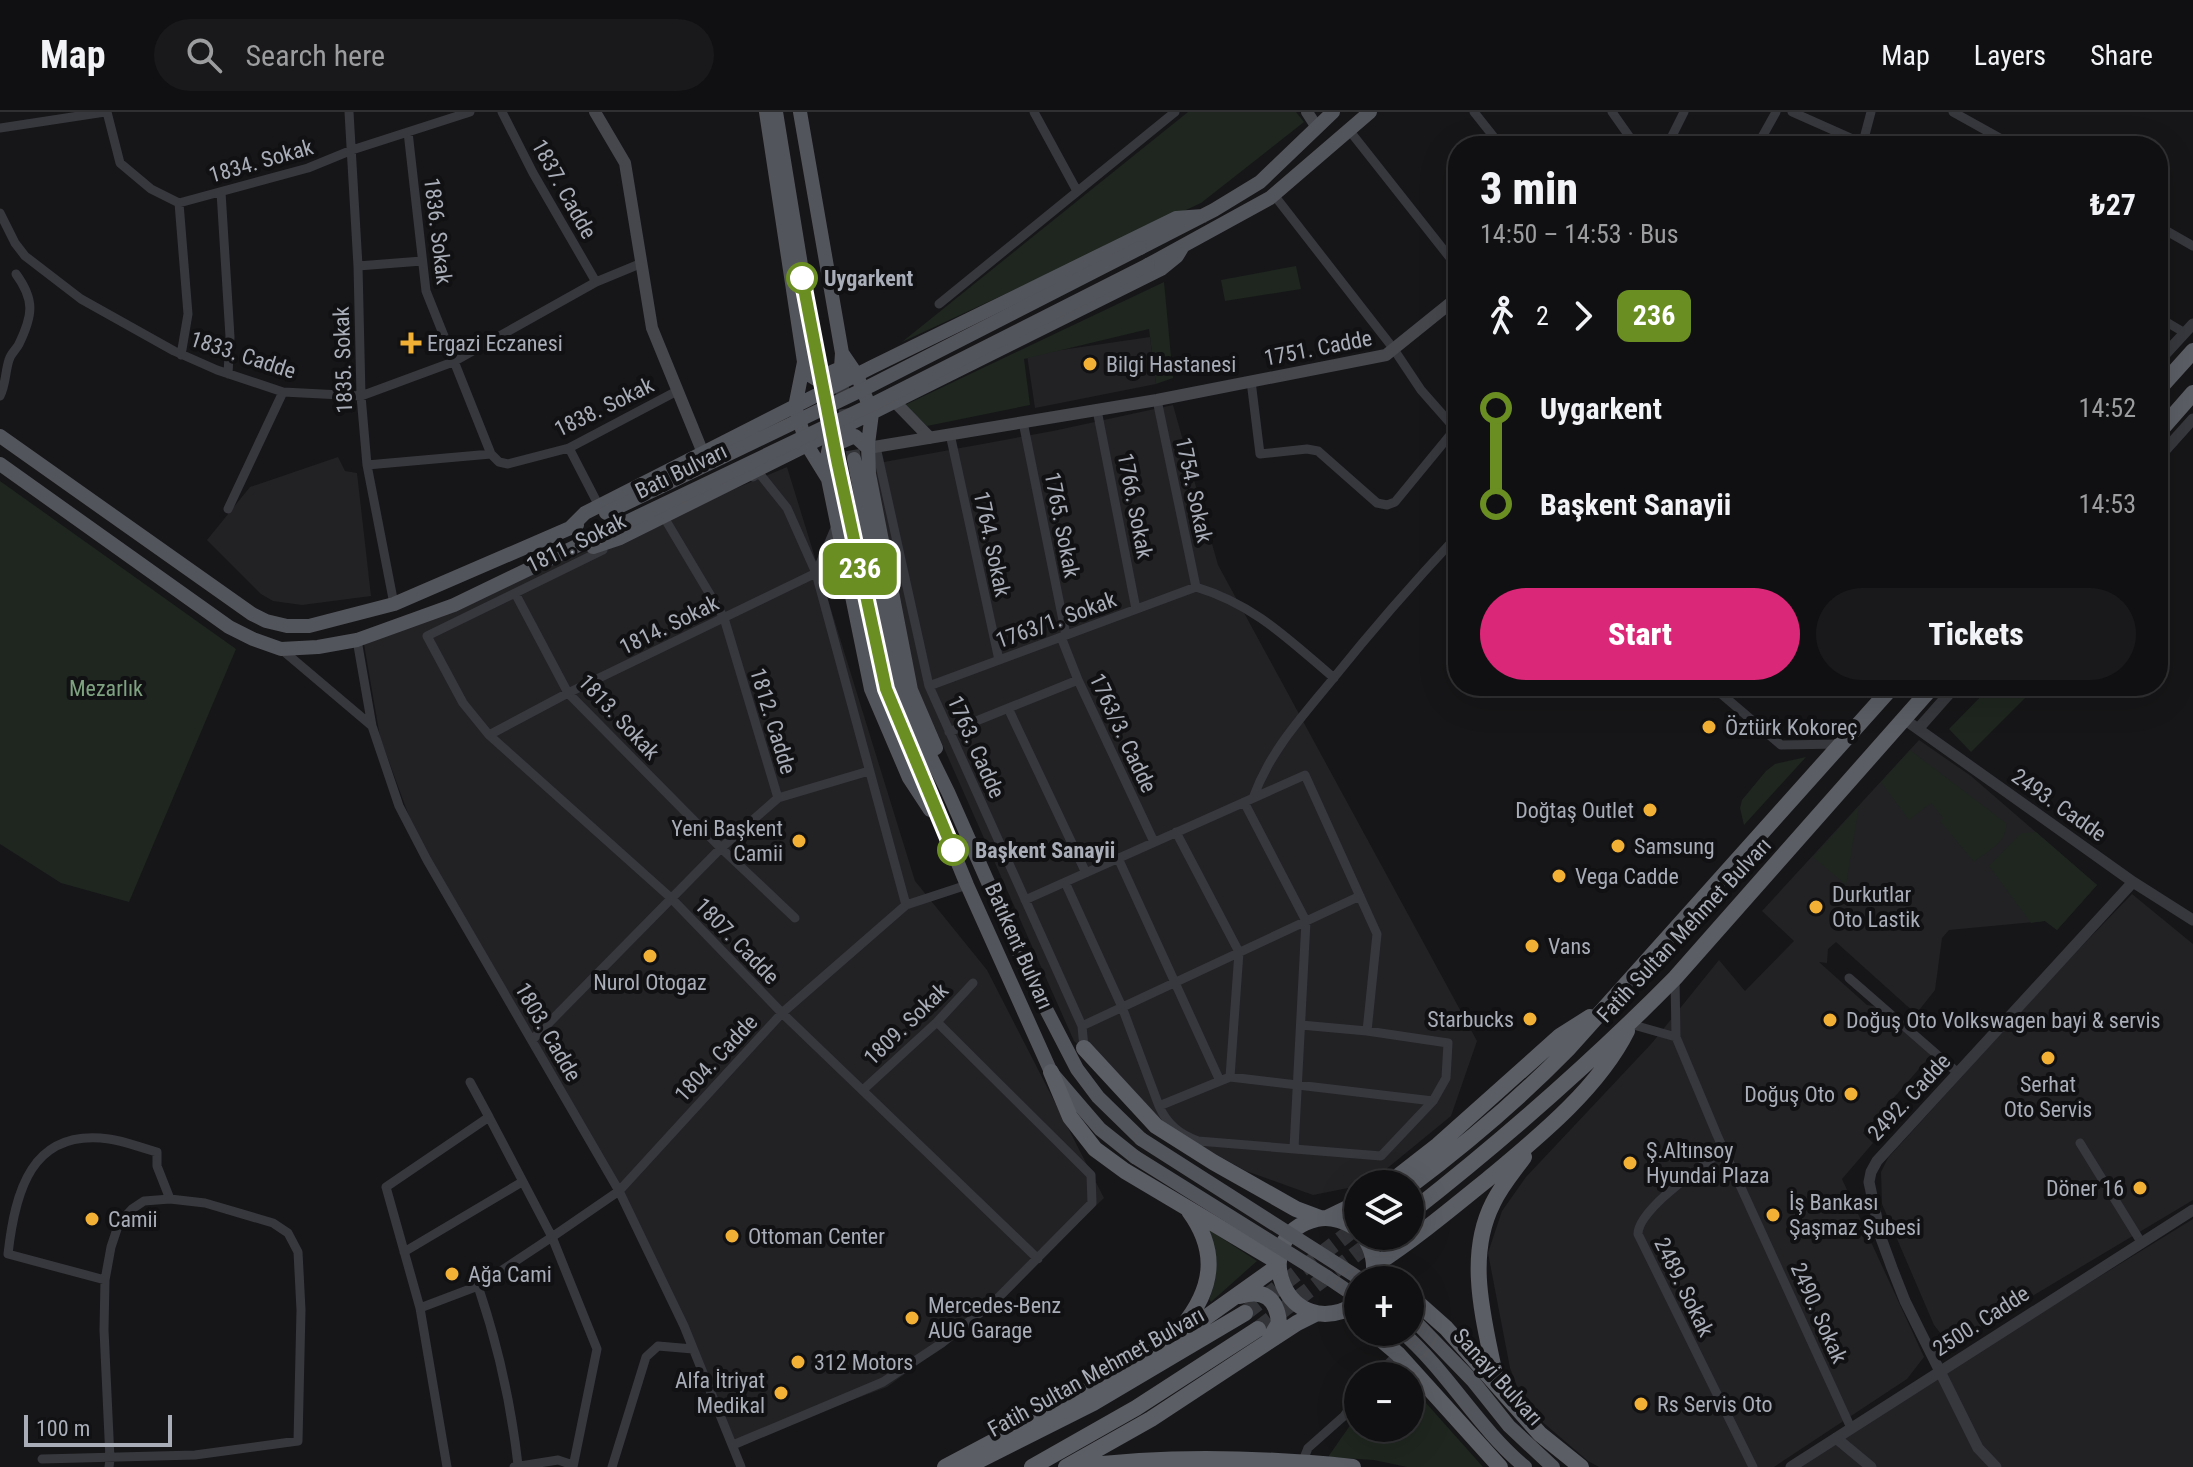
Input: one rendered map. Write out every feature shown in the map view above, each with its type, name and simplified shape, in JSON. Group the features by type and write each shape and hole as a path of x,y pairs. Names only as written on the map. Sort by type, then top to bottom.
{"highway":[{"path":"2168,379 2193,351"},
{"path":"2168,422 2193,393"},
{"name":"Fatih Sultan Mehmet Bulvarı","path":"1424,1175 1530,1088 1609,1006 1884,696"},
{"name":"Fatih Sultan Mehmet Bulvarı","path":"1424,1202 1474,1163 1630,1024 1911,724 1927,696"},
{"path":"1406,1170 1560,1036 1609,1006"},
{"path":"1424,1232 1541,1134 1615,1055 1630,1024"},
{"path":"1084,1048 1156,1126 1296,1209 1344,1223"},
{"path":"1051,1072 1070,1117 1095,1149 1125,1171 1278,1264"},
{"path":"1497,1385 1480,1299 1477,1256 1493,1203 1541,1134"},
{"path":"1170,1343 1196,1311 1210,1275 1209,1249 1200,1225 1186,1206"},
{"path":"1344,1209 1304,1223 1291,1234 1281,1250 1278,1264 1280,1281 1288,1296 1300,1307 1315,1314 1329,1315 1344,1308"},
{"path":"1380,1266 1401,1250"},
{"path":"945,1467 1170,1343 1278,1264"},
{"path":"1225,1305 1251,1292 1265,1295 1274,1302 1279,1323 1271,1337 1257,1350"},
{"path":"1424,1309 1446,1328 1540,1434 1581,1467"},
{"name":"Fatih Sultan Mehmet Bulvarı","path":"967,1467 1093,1403 1245,1313"},
{"path":"1066,1467 1151,1419 1315,1314"},
{"name":"Fatih Sultan Mehmet Bulvarı","path":"1032,1467 1136,1408 1258,1329"},
{"path":"1390,1346 1500,1467"},
{"path":"1078,1467 1185,1460 1353,1467"}],"main road":[{"path":"595,112 625,163 652,328 703,453"},
{"path":"766,112 804,362 795,407 807,445 824,473 874,697 909,778 946,833"},
{"path":"776,112 817,363"},
{"path":"798,112 841,368 816,379 803,371"},
{"path":"1307,112 1316,126"},
{"name":"Batı Bulvarı","path":"0,464 229,627 253,639 281,649 357,640 454,605 566,552 877,402 1148,265 1274,195 1370,112"},
{"name":"Batı Bulvarı","path":"0,436 239,605 266,621 287,626 309,626 394,604 571,527 870,386 1203,216 1260,182 1330,113"},
{"path":"602,510 703,453 1176,218 1203,216"},
{"path":"566,552 572,554 620,538 895,402 1161,269 1177,256 1183,246"},
{"name":"1751. Cadde","path":"872,447 1157,400 1386,355 1448,305"},
{"path":"839,356 857,375 872,413 869,474 911,690 946,770 948,792"},
{"path":"895,402 930,438"},
{"path":"824,473 829,447 855,436 872,447"},
{"name":"Batıkent Bulvarı","path":"854,459 896,678 1033,984 1077,1069 1098,1097 1141,1139 1344,1268"},
{"name":"Batıkent Bulvarı","path":"837,460 886,689 967,885 1051,1072 1100,1129 1135,1157 1327,1277 1344,1295"},
{"path":"1084,1048 1087,1068 1098,1097"},
{"name":"Sanayi Bulvarı","path":"1424,1330 1473,1381 1509,1426 1553,1467"},
{"name":"Sanayi Bulvarı","path":"1415,1346 1460,1393 1494,1438 1525,1467"}],"street":[{"path":"0,128 106,112 120,163 151,189 179,203 188,314 181,355"},
{"name":"1835. Sokak","path":"349,112 358,266 361,396 367,465 394,604"},
{"name":"1834. Sokak","path":"179,203 308,168 352,150 470,112"},
{"name":"1837. Cadde","path":"502,112 596,282"},
{"path":"1034,112 1077,191"},
{"path":"939,304 1175,112"},
{"path":"1474,112 1493,136"},
{"path":"1612,112 1629,136"},
{"path":"1672,136 1684,112"},
{"path":"1763,136 1776,112"},
{"path":"1792,112 1844,136"},
{"path":"1864,136 1871,112"},
{"path":"1953,112 1996,136"},
{"path":"1349,130 1448,255"},
{"name":"1836. Sokak","path":"408,132 426,291 491,454 499,462"},
{"path":"221,192 230,337 228,374"},
{"path":"1274,195 1393,348 1421,390 1448,421"},
{"name":"1833. Cadde","path":"0,213 25,256 81,299 181,355 283,392 361,396 453,362 596,282 642,263"},
{"path":"2168,232 2193,246"},
{"path":"358,266 422,261"},
{"path":"0,396 5,387 8,360 18,346 30,313 27,289 16,274"},
{"path":"2168,321 2189,329 2168,351"},
{"path":"1251,381 1260,454 1307,449 1318,451 1380,505 1395,502 1448,439"},
{"name":"1838. Sokak","path":"499,462 508,464 569,448 677,391"},
{"path":"228,509 283,392"},
{"name":"1754. Sokak","path":"1157,400 1196,587"},
{"name":"1766. Sokak","path":"1097,410 1136,609"},
{"path":"2168,447 2193,419"},
{"name":"1765. Sokak","path":"1023,422 1063,636"},
{"name":"1764. Sokak","path":"950,434 999,660"},
{"name":"1763. Cadde","path":"872,447 929,686 1082,1026 1084,1048"},
{"path":"569,448 602,510"},
{"path":"367,465 491,454"},
{"name":"1811. Sokak","path":"427,636 759,473 787,508 816,573 906,905"},
{"name":"1812. Cadde","path":"533,1039 721,848 778,798 724,618 665,519"},
{"path":"816,573 837,523"},
{"path":"1248,800 1286,734 1384,615 1448,546"},
{"name":"1814. Sokak","path":"489,735 568,693 816,573"},
{"path":"1196,587 1225,596 1254,612 1334,678"},
{"name":"1763/1. Sokak","path":"929,686 1196,587"},
{"name":"1813. Sokak","path":"515,593 568,693 795,918"},
{"name":"1807. Cadde","path":"427,636 463,703 489,735 671,898 782,1013 1038,1259"},
{"name":"1763/3. Cadde","path":"1063,636 1078,680 1154,842"},
{"name":"1803. Cadde","path":"357,640 372,726 399,806 427,860 619,1191 693,1349 741,1467"},
{"path":"281,649 372,726"},
{"path":"949,732 1078,680"},
{"path":"1724,696 1781,745 1841,744"},
{"path":"1911,724 1944,696"},
{"path":"1008,708 1086,873"},
{"name":"2493. Cadde","path":"1911,724 2133,882 2193,920"},
{"path":"778,798 869,771"},
{"path":"1025,900 1305,775 1377,934 1367,1031"},
{"path":"1248,800 1306,921 1294,1148"},
{"path":"1176,832 1239,952 1225,1079"},
{"path":"1118,858 1225,1079"},
{"path":"1065,882 1122,1007 1164,1118 1181,1135 1198,1141 1381,1156 1433,1101 1446,1078 1448,1043 1301,1025"},
{"name":"2492. Cadde","path":"1996,1467 1978,1448 1905,1301 1881,1238 1869,1182 1871,1172 1877,1161 2133,882"},
{"name":"1804. Cadde","path":"420,1308 478,1286 619,1191 782,1013 906,905 967,885"},
{"path":"1082,1026 1360,896"},
{"name":"2490. Sokak","path":"1675,978 1676,1037 1851,1428"},
{"path":"1849,978 1958,1073"},
{"name":"1809. Sokak","path":"864,1089 937,1022 973,983"},
{"path":"733,1445 883,1382 942,1343 995,1301 1092,1203 1091,1175 937,1022"},
{"path":"1630,1024 1676,1037"},
{"path":"1159,1106 1225,1079 1296,1083 1433,1101"},
{"path":"470,1082 552,1237 597,1349 573,1466 558,1460 516,1466 513,1415 499,1349 478,1286"},
{"path":"447,1467 420,1308 386,1187 489,1117"},
{"path":"105,1280 8,1254 19,1190 40,1158 67,1140 94,1137 114,1139 132,1147 157,1152 157,1166 170,1199"},
{"path":"2080,1143 2141,1242"},
{"name":"2489. Sokak","path":"1724,1149 1656,1205 1641,1221 1638,1234 1753,1467"},
{"path":"404,1252 522,1182"},
{"path":"42,1459 109,1463 298,1441 301,1310 298,1252 288,1233 273,1223 205,1203 170,1199 144,1201 119,1223 105,1280 109,1463"},
{"name":"2500. Cadde","path":"1791,1467 2193,1210"},
{"path":"612,1467 646,1357 658,1346 693,1349"},
{"path":"1390,1362 1398,1354"},
{"path":"1302,1463 1308,1448 1344,1416"},
{"path":"1836,1438 1871,1467"}],"shaded area":[{"path":"1150,337 1156,384 1035,408 1027,355"},
{"path":"1173,405 1218,565 1477,1041 1451,1116 1385,1170 1344,1170 1344,1189 1313,1195 1246,1171 1158,1122 1074,1041 916,685 873,464"},
{"path":"338,457 345,471 357,473 371,596 302,605 273,601 261,594 207,540 250,487"},
{"path":"787,467 915,881 987,970 1104,1198 978,1320 887,1387 733,1445 619,1191 425,860 380,737 364,644"},
{"path":"1919,740 1971,776 2097,885 2057,930 2045,921 1949,930 1942,938 1935,990 1916,1014 1836,942 1828,949 1827,963 1819,962 1867,1005 1879,1007 1932,1054 1863,1133 1873,1143 1842,1179 1924,1357 1907,1379 1774,1467 1599,1467 1525,1407 1510,1368 1488,1253 1502,1211 1526,1177 1652,1043 1719,960 1745,991 1794,941 1762,911"},
{"path":"2132,894 2193,944 2193,1200 1967,1335 1952,1341 1945,1339 1934,1325 1882,1204 1881,1172 1888,1158 2051,978"},
{"path":"2193,1219 2193,1467 1799,1467 1959,1363"}],"green space":[{"path":"1188,112 1296,112 1304,122 1201,203 902,342"},
{"path":"1296,266 1301,289 1225,301 1221,280"},
{"path":"1164,282 1173,378 1156,384 1149,329 1024,359 1030,405 927,426 905,405"},
{"name":"Mezarlık","path":"0,481 236,649 129,902 61,883 0,844"},
{"path":"1981,696 2027,696 1971,752 1949,729"},
{"path":"1910,750 2006,823 2000,841 1974,862 1940,821 1943,818 1931,803 1909,820 1881,782"},
{"path":"1806,757 1744,825 1740,808 1742,800 1766,771 1775,764"},
{"path":"1859,806 1846,885 1813,857"},
{"path":"2036,832 2097,885 2057,930 2045,921 2031,923 1989,866 2021,833"},
{"path":"1209,1230 1257,1261 1211,1302 1216,1264"},
{"path":"1424,1401 1483,1467 1407,1467 1374,1460 1328,1457 1344,1434 1344,1442 1424,1442"}],"tunnel":[{"path":"842,388 854,459"},
{"path":"1245,1313 1344,1237"},
{"path":"1258,1329 1361,1250"}],"bus line":[{"name":"236","path":"802,278 886,689 953,850"}],"place":[{"name":"Uygarkent","path":"802,278"},
{"name":"Ergazi Eczanesi","path":"411,343"},
{"name":"Bilgi Hastanesi","path":"1090,364"},
{"name":"Öztürk Kokoreç","path":"1709,727"},
{"name":"Doğtaş Outlet","path":"1650,810"},
{"name":"Yeni Başkent Camii","path":"799,841"},
{"name":"Samsung","path":"1618,846"},
{"name":"Başkent Sanayii","path":"953,850"},
{"name":"Vega Cadde","path":"1559,876"},
{"name":"Durkutlar Oto Lastik","path":"1816,907"},
{"name":"Vans","path":"1532,946"},
{"name":"Nurol Otogaz","path":"650,956"},
{"name":"Starbucks","path":"1530,1019"},
{"name":"Doğuş Oto Volkswagen bayi & servis","path":"1830,1020"},
{"name":"Serhat Oto Servis","path":"2048,1058"},
{"name":"Doğuş Oto","path":"1851,1094"},
{"name":"Ş.Altınsoy Hyundai Plaza","path":"1630,1163"},
{"name":"Döner 16","path":"2140,1188"},
{"name":"İş Bankası Şaşmaz Şubesi","path":"1773,1215"},
{"name":"Camii","path":"92,1219"},
{"name":"Ottoman Center","path":"732,1236"},
{"name":"Ağa Cami","path":"452,1274"},
{"name":"Mercedes-Benz AUG Garage","path":"912,1318"},
{"name":"312 Motors","path":"798,1362"},
{"name":"Alfa İtriyat Medikal","path":"781,1393"},
{"name":"Rs Servis Oto","path":"1641,1404"}]}
